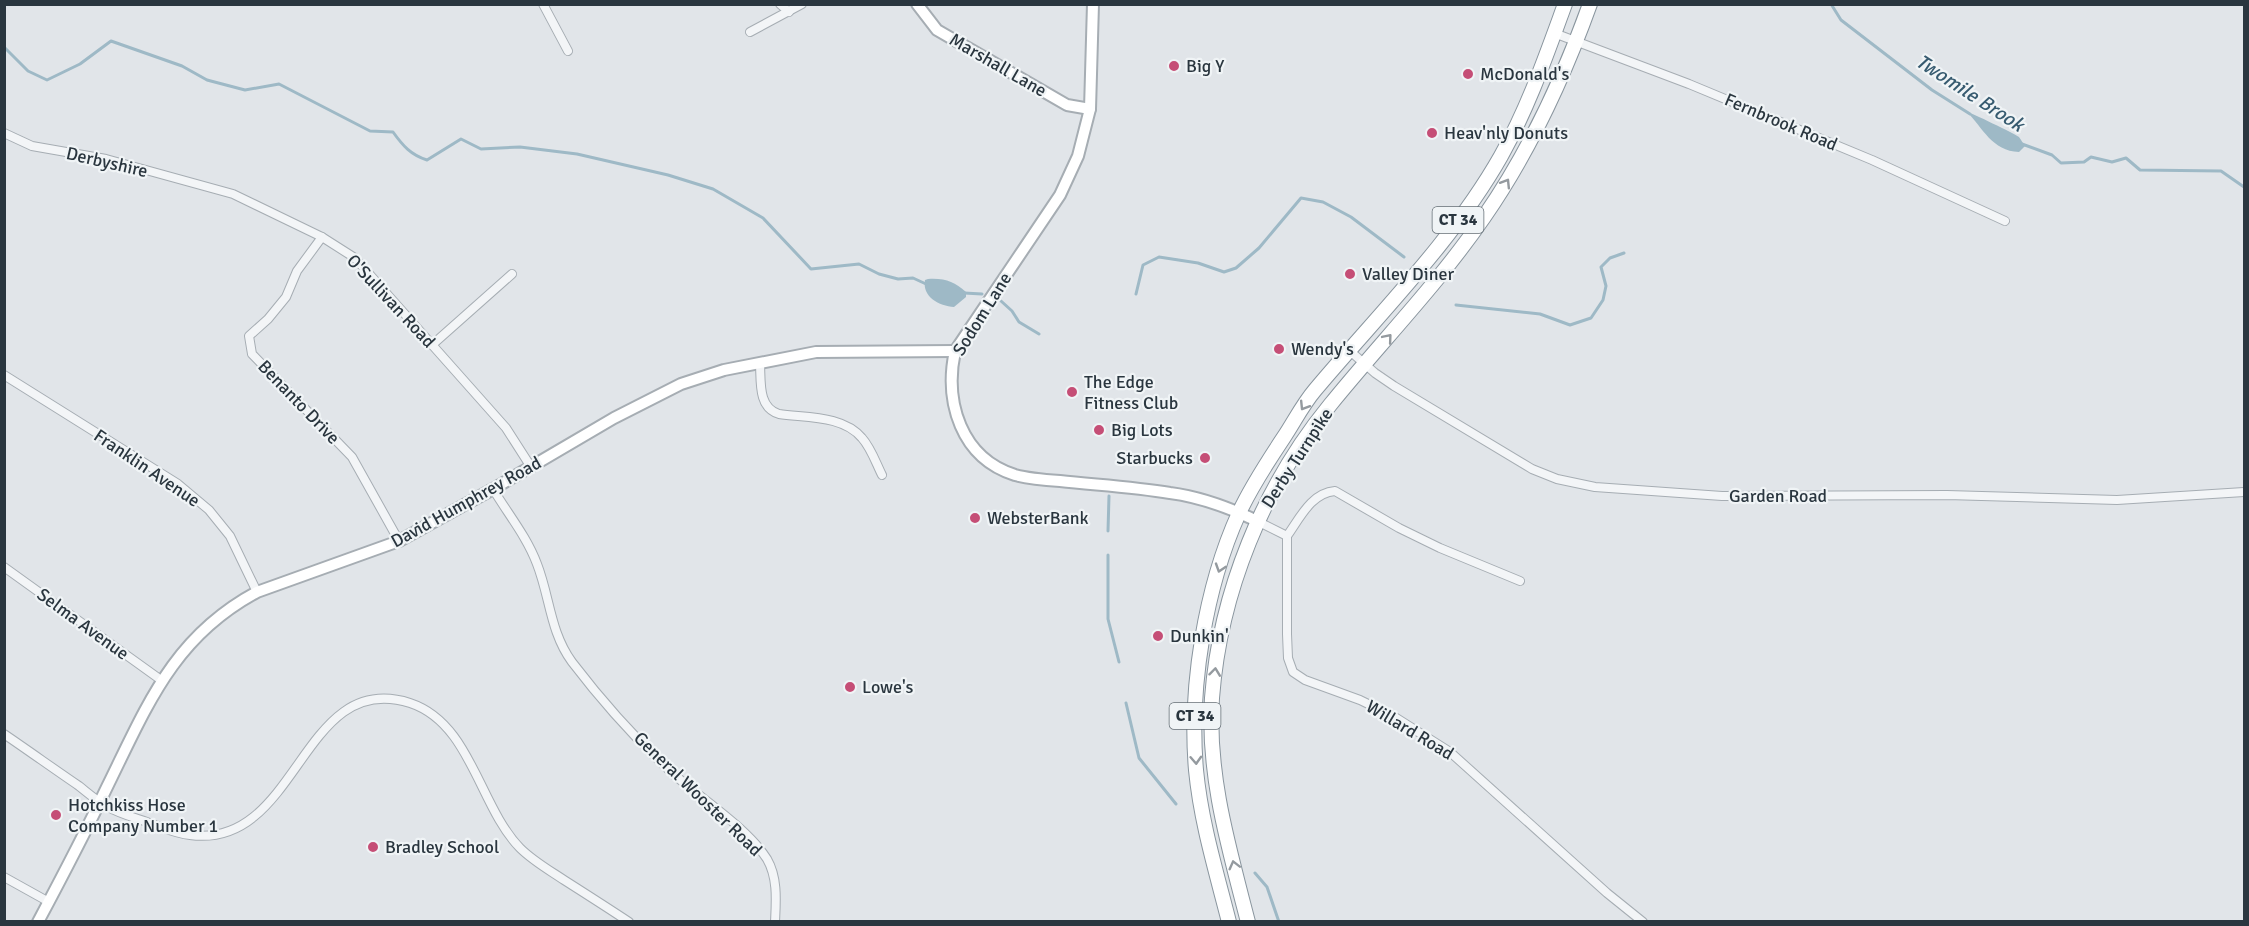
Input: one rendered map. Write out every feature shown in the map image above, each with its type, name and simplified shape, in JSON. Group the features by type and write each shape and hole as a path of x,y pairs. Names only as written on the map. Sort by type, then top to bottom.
{"highway":[{"name":"Derby Turnpike","path":"1239,513 1313,392 1402,291 1467,208 1500,158 1531,97 1565,4"},
{"name":"Derby Turnpike","path":"1257,521 1293,457 1329,405 1361,370 1484,218 1515,167 1566,67 1590,4"},
{"path":"1545,58 1566,67"},
{"path":"1346,356 1361,370"},
{"name":"CT 34","path":"1228,921 1202,811 1196,770 1195,696 1211,598 1239,513"},
{"name":"CT 34","path":"1248,921 1223,825 1214,771 1212,699 1223,626 1236,574 1257,521"}],"street":[{"path":"543,4 568,51"},
{"path":"780,4 789,12"},
{"path":"750,32 802,4"},
{"name":"Marshall Lane","path":"917,4 937,30 1067,105 1090,109"},
{"name":"Sodom Lane","path":"1093,4 1090,109 1078,156 1060,195 955,351 950,372 952,402 965,436 996,466 1015,475 1204,498 1257,521"},
{"name":"Fernbrook Road","path":"1554,33 1700,88 1872,160 2005,221"},
{"name":"Derbyshire","path":"4,133 32,146 106,159 211,188"},
{"name":"O'Sullivan Road","path":"211,188 233,194 322,237 355,258 506,428 531,466"},
{"name":"Benanto Drive","path":"322,237 297,271 286,297 268,319 249,336 252,354 352,458 399,541"},
{"path":"432,345 512,274"},
{"name":"David Humphrey Road","path":"38,921 161,680 189,644 216,618 257,592 399,541 665,391 724,370 816,352 955,351"},
{"path":"760,364 763,401 770,411 837,422 850,427 864,441 882,475"},
{"name":"Garden Road","path":"1361,370 1394,386 1532,469 1557,479 1595,487 1722,496 1947,495 2105,500 2244,492"},
{"name":"Franklin Avenue","path":"4,375 178,484 208,510 230,536 257,592"},
{"name":"General Wooster Road","path":"493,489 532,551 553,624 567,654 615,713 669,770 755,843 768,861 774,881 775,921"},
{"path":"1257,521 1287,536 1314,499 1324,492 1335,492 1440,548 1520,581"},
{"name":"Willard Road","path":"1287,536 1288,658 1293,672 1305,680 1360,700 1393,716 1450,752 1607,893 1643,921"},
{"name":"Selma Avenue","path":"4,567 161,680"},
{"path":"4,734 109,808 189,836 204,836 230,830 250,821 267,806 327,725 336,717 359,704 377,700 404,701 430,712 448,728 503,826 521,849 541,865 629,921"},
{"path":"4,877 49,902"}],"water":[{"path":"1967,112 2016,135 2025,146 2019,152 2002,148 1989,138"},
{"path":"940,279 953,283 966,292 966,297 954,307 943,305 933,300 926,291 925,280"}],"waterway":[{"name":"Twomile Brook","path":"1831,4 1841,20 1932,90 1970,114"},
{"path":"4,47 28,71 47,80 80,64 111,41 182,66 207,80 245,90 279,84 370,131 393,132 408,149 427,160 461,139 481,149 520,147 577,154 668,175 713,189 763,218 811,269 859,264 879,274 898,279 913,278 926,284"},
{"name":"Twomile Brook","path":"2022,144 2052,155 2061,163 2084,162 2091,157 2112,162 2126,158 2140,170 2221,171 2244,187"},
{"path":"1136,294 1143,265 1159,257 1198,263 1224,272 1236,268 1259,248 1301,198 1323,202 1351,217 1404,257"},
{"path":"1456,305 1540,314 1570,325 1591,318 1603,300 1606,286 1601,267 1610,258 1624,253"},
{"path":"964,293 982,294"},
{"path":"1001,301 1012,311 1019,322 1039,334"},
{"path":"1108,531 1109,496"},
{"path":"1108,555 1108,619 1119,662"},
{"path":"1126,703 1139,758 1176,804"},
{"path":"1255,873 1267,887 1279,922"}],"place":[{"name":"Big Y","path":"1174,66"},
{"name":"McDonald's","path":"1468,74"},
{"name":"Heav'nly Donuts","path":"1432,133"},
{"name":"Valley Diner","path":"1350,274"},
{"name":"Wendy's","path":"1279,349"},
{"name":"The Edge Fitness Club","path":"1072,392"},
{"name":"Big Lots","path":"1099,430"},
{"name":"Starbucks","path":"1205,458"},
{"name":"WebsterBank","path":"975,518"},
{"name":"Dunkin'","path":"1158,636"},
{"name":"Lowe's","path":"850,687"},
{"name":"Hotchkiss Hose Company Number 1","path":"56,815"},
{"name":"Bradley School","path":"373,847"}]}
